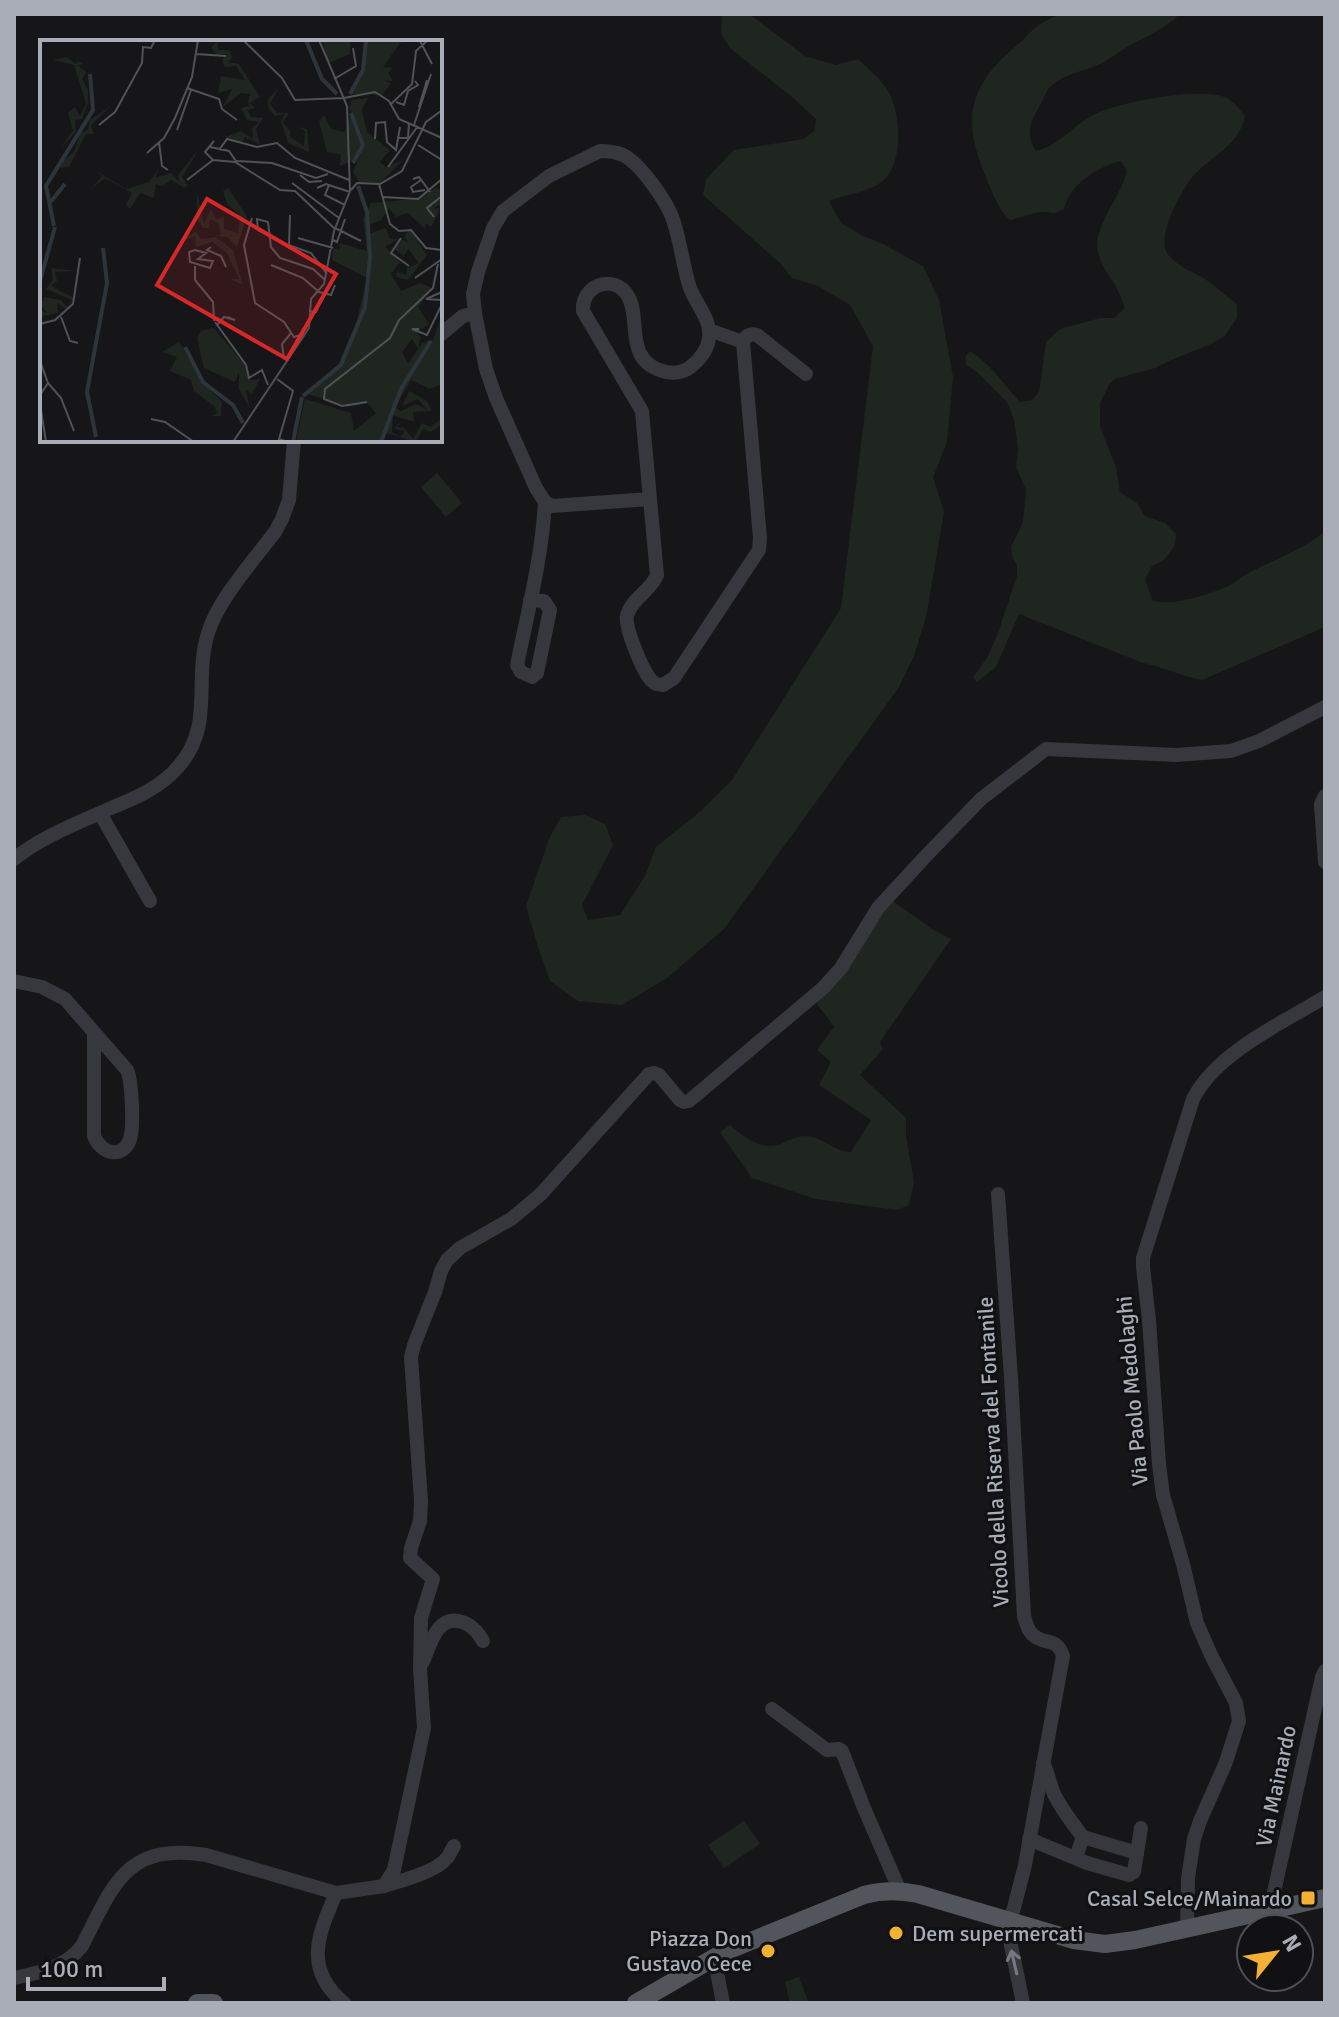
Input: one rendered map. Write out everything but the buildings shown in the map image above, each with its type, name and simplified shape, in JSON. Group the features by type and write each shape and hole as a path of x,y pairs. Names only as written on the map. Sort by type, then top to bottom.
{"main road":[{"path":"636,2003 714,1957 879,1891 924,1895 1065,1938 1098,1943 1129,1941 1325,1898"},
{"path":"197,2003 214,2003"}],"street":[{"path":"650,499 553,506 545,502 496,398 486,369 473,294 493,228 502,213 538,183 596,152 610,151 636,165 668,209 689,285 709,330 707,345 695,364 681,372 665,372 651,365 639,350 630,302 623,290 611,284 598,285 590,290 583,301 585,314 643,413 658,573 654,582 633,604 627,621 629,634 648,676 656,683 663,685 674,678 759,550 743,342 749,335 757,335 806,374"},
{"path":"442,333 463,316 475,313"},
{"path":"709,330 743,342"},
{"path":"14,859 35,844 164,782 190,751 201,717 202,663 209,629 222,604 282,519 290,493 294,442"},
{"path":"530,600 544,601 550,610 537,673 532,677 521,672 517,665 530,600 543,535 545,502"},
{"path":"384,1886 396,1866 424,1728 420,1669 421,1613 433,1579 414,1563 410,1555 421,1510 411,1357 445,1262 460,1248 511,1219 541,1194 649,1074 659,1075 680,1100 689,1101 823,988 841,968 878,908 923,859 981,799 1046,749 1176,755 1231,751 1259,741 1325,707"},
{"path":"1325,796 1321,804 1325,862"},
{"path":"100,813 150,901"},
{"path":"14,981 42,987 62,997 126,1068 131,1079 131,1137 126,1147 114,1152 100,1147 94,1136 94,1033"},
{"name":"Via Paolo Medolaghi","path":"1187,1929 1189,1865 1194,1839 1226,1762 1238,1727 1239,1714 1197,1623 1163,1495 1143,1260 1193,1099 1202,1083 1233,1054 1325,997"},
{"name":"Vicolo della Riserva del Fontanile","path":"998,1194 1024,1616 1034,1636 1057,1645 1063,1656 1008,1935 1023,2003"},
{"path":"420,1669 435,1634 449,1620 471,1626 483,1641"},
{"name":"Via Mainardo","path":"1270,1910 1325,1671"},
{"path":"772,1709 827,1750 842,1751 900,1891"},
{"path":"1043,1763 1062,1810 1083,1837 1137,1853"},
{"path":"1029,1839 1087,1863 1129,1875 1134,1872 1141,1828"},
{"path":"1076,1857 1083,1837"},
{"path":"14,1978 59,1965 75,1955 117,1881 133,1866 153,1857 186,1852 206,1855 336,1893 384,1886 422,1873 447,1859 454,1846"},
{"path":"336,1893 320,1932 317,1955 323,1978 331,1992 344,2003"},
{"path":"714,1957 723,2003"}],"shaded area":[{"path":"722,14 749,14 805,56 836,65 858,59 882,82 891,96 898,123 897,153 893,166 877,185 829,201 841,223 923,266 939,300 953,377 947,442 933,477 944,512 926,617 914,656 899,687 724,929 667,978 622,1005 578,1001 550,981 526,906 549,839 561,817 585,815 605,824 613,845 582,905 588,920 620,915 645,876 656,847 702,810 732,780 841,608 873,346 850,305 818,286 792,278 781,264 703,195 706,179 734,150 804,139 815,130 816,119 731,49 721,34"},
{"path":"1061,14 1180,14 1104,62 1066,77 1049,88 1030,128 1036,151 1052,144 1093,115 1160,97 1215,95 1230,100 1245,116 1231,142 1189,182 1177,201 1165,236 1167,253 1171,258 1237,304 1237,318 1225,336 1211,344 1155,368 1115,379 1100,403 1100,427 1116,467 1120,492 1137,503 1145,516 1165,523 1176,534 1175,545 1164,560 1152,566 1145,579 1152,600 1179,601 1218,590 1325,531 1325,627 1202,680 1143,663 1019,614 996,667 977,682 973,677 987,658 998,633 1017,576 1011,547 1023,522 1026,490 1016,467 1018,448 1014,419 1007,402 966,365 965,357 970,351 977,356 1020,402 1032,400 1039,392 1046,342 1060,329 1100,318 1114,318 1125,308 1101,261 1097,243 1103,222 1127,171 1121,161 1078,184 1064,209 1010,220 992,191 973,134 974,103 989,74 1037,27"},
{"path":"437,473 462,503 446,517 421,487"},
{"path":"890,899 951,939 880,1042 883,1049 860,1075 906,1118 914,1182 909,1205 897,1210 816,1199 752,1178 720,1132 730,1125 747,1138 766,1146 804,1136 851,1152 871,1120 819,1085 831,1062 817,1050 834,1027 815,1001"},
{"path":"744,1821 760,1844 724,1868 708,1845"},
{"path":"799,1977 809,2003 790,2003 785,1982"}],"place":[{"name":"Casal Selce/Mainardo","path":"1308,1898"},
{"name":"Dem supermercati","path":"896,1933"},
{"name":"Piazza Don Gustavo Cece","path":"768,1951"}]}
